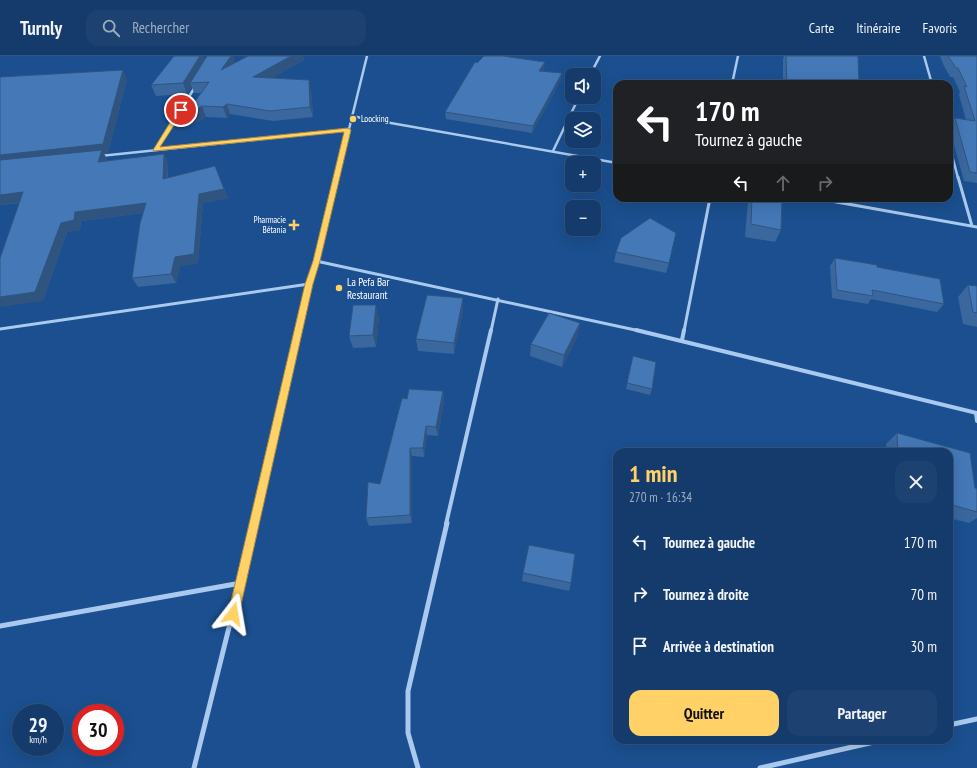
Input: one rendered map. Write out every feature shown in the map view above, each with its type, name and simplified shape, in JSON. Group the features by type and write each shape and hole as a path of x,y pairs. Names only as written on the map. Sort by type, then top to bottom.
{"street":[{"path":"194,768 241,583 309,284 367,56"},
{"path":"594,68 600,56"},
{"path":"733,80 738,56"},
{"path":"924,56 931,80"},
{"path":"156,150 197,83"},
{"path":"553,151 576,104"},
{"path":"351,116 613,161"},
{"path":"93,157 348,130"},
{"path":"953,158 972,226"},
{"path":"682,340 709,202"},
{"path":"837,202 977,227"},
{"path":"316,261 498,299 682,340 976,413 977,421"},
{"path":"0,329 309,284"},
{"path":"418,768 408,733 408,691 498,299"},
{"path":"0,626 241,583"},
{"path":"953,724 977,719"},
{"path":"760,768 865,744"}],"building":[{"path":"174,56 200,56 183,83 151,85"},
{"path":"207,56 231,56 221,70 248,56 291,56 253,77 309,80 310,107 270,111 227,104 223,107 202,106 184,117 209,82 190,83"},
{"path":"484,56 503,56 545,62 539,71 562,73 533,126 445,112 475,62 477,63"},
{"path":"786,56 858,56 859,80 787,80"},
{"path":"948,56 977,56 977,173 970,172 955,118 975,121 964,86 967,87 958,68 956,68"},
{"path":"123,70 103,144 0,155 0,77"},
{"path":"102,150 98,162 164,154 163,179 215,166 224,189 199,194 194,254 175,257 171,274 132,278 140,223 146,203 75,212 74,220 61,223 35,292 0,297 0,258 23,192 0,195 0,160"},
{"path":"752,202 782,202 781,230 751,224"},
{"path":"650,218 676,233 669,263 616,252 621,238"},
{"path":"835,258 877,265 877,267 940,279 944,304 872,290 873,296 837,290"},
{"path":"968,285 977,286 977,313 973,312"},
{"path":"427,295 463,298 454,343 416,339"},
{"path":"353,305 376,305 373,335 349,336"},
{"path":"549,313 580,323 564,355 531,344"},
{"path":"633,356 656,362 652,389 627,383"},
{"path":"409,389 443,391 436,427 426,426 423,448 410,448 410,515 366,518 368,482 380,484 402,398 407,399"},
{"path":"897,433 952,448 898,448"},
{"path":"953,448 970,453 975,488 977,489 977,512 953,505"},
{"path":"529,545 575,554 571,583 523,573"}],"place":[{"name":"Loocking","path":"353,119"},
{"name":"Pharmacie Bétania","path":"294,225"},
{"name":"La Pefa Bar Restaurant","path":"339,288"}],"route":[{"path":"181,110 156,150 348,130 309,284 233,614"}]}
